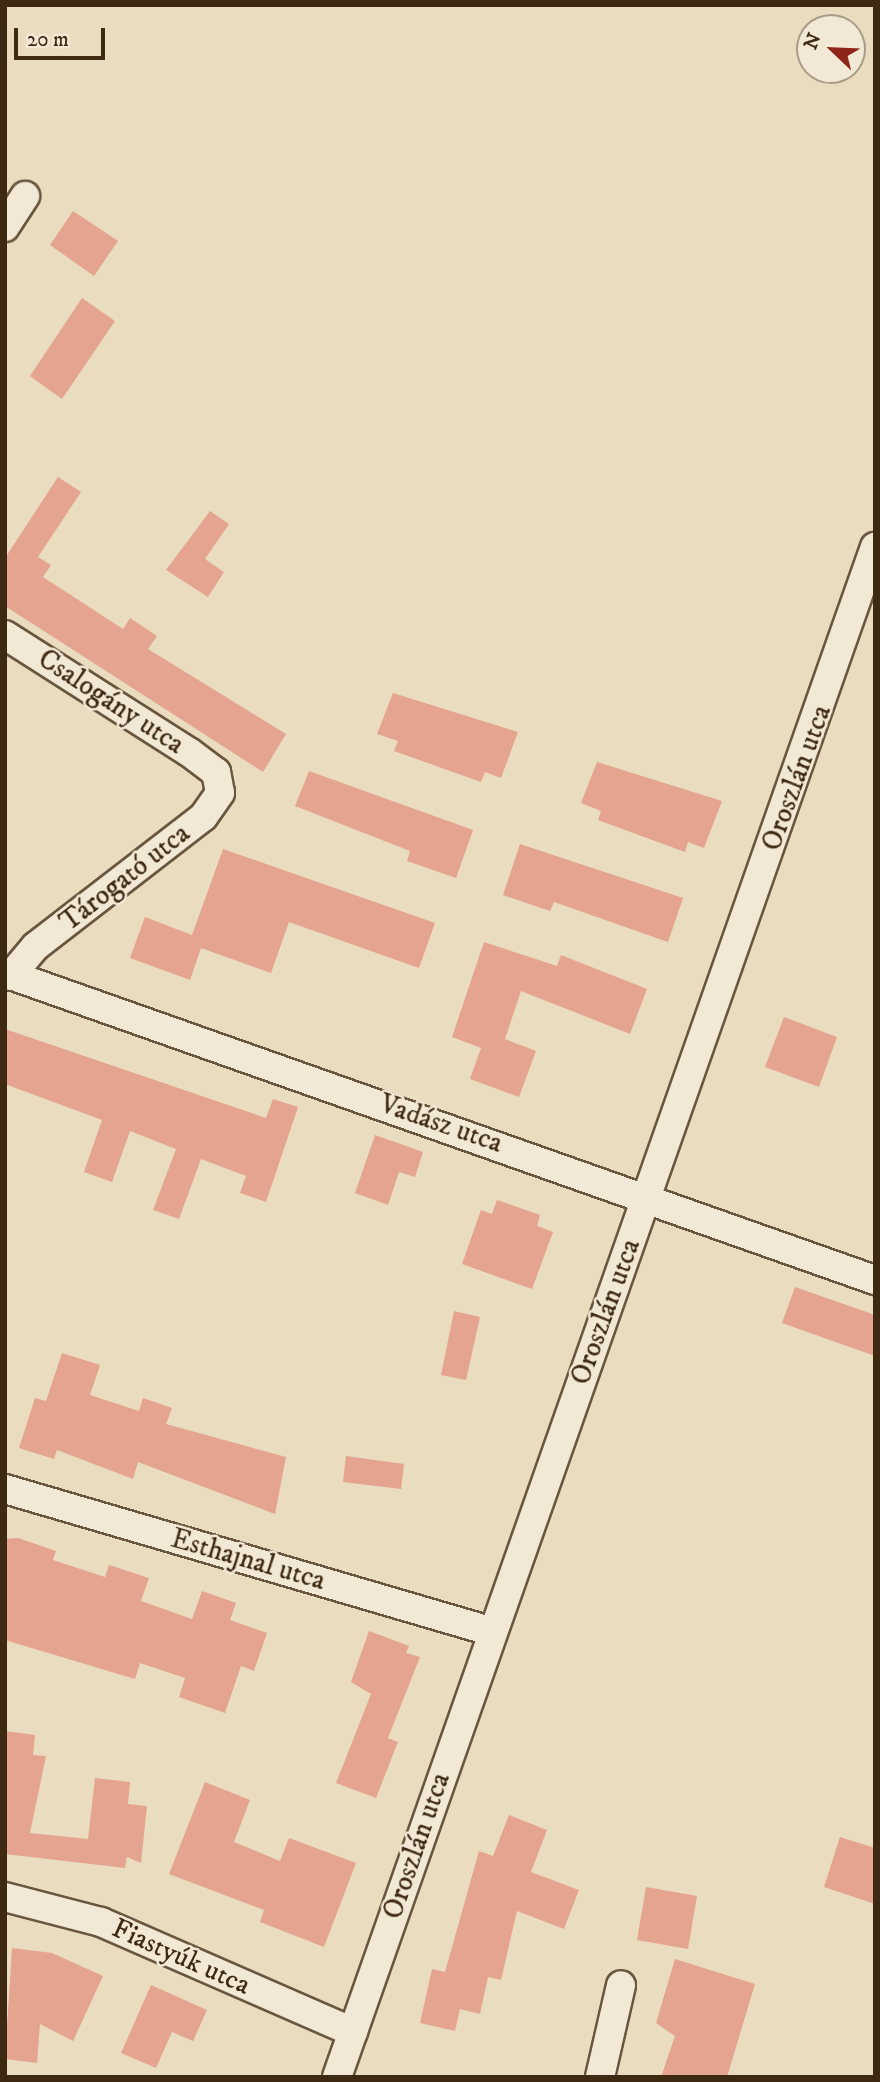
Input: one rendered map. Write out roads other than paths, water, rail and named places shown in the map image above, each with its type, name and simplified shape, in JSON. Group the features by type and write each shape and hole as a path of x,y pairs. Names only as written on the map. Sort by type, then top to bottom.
{"street":[{"path":"5,227 25,196"},
{"name":"Oroszlán utca","path":"337,2077 490,1632 647,1196 875,547"},
{"name":"Csalogány utca","path":"5,635 216,772"},
{"name":"Tárogató utca","path":"8,975 36,947 203,817 220,793 216,772"},
{"name":"Vadász utca","path":"8,975 647,1196 875,1280"},
{"name":"Esthajnal utca","path":"5,1489 490,1632"},
{"name":"Fiastyúk utca","path":"5,1897 101,1922 353,2032"},
{"path":"600,2077 621,1985"}]}
